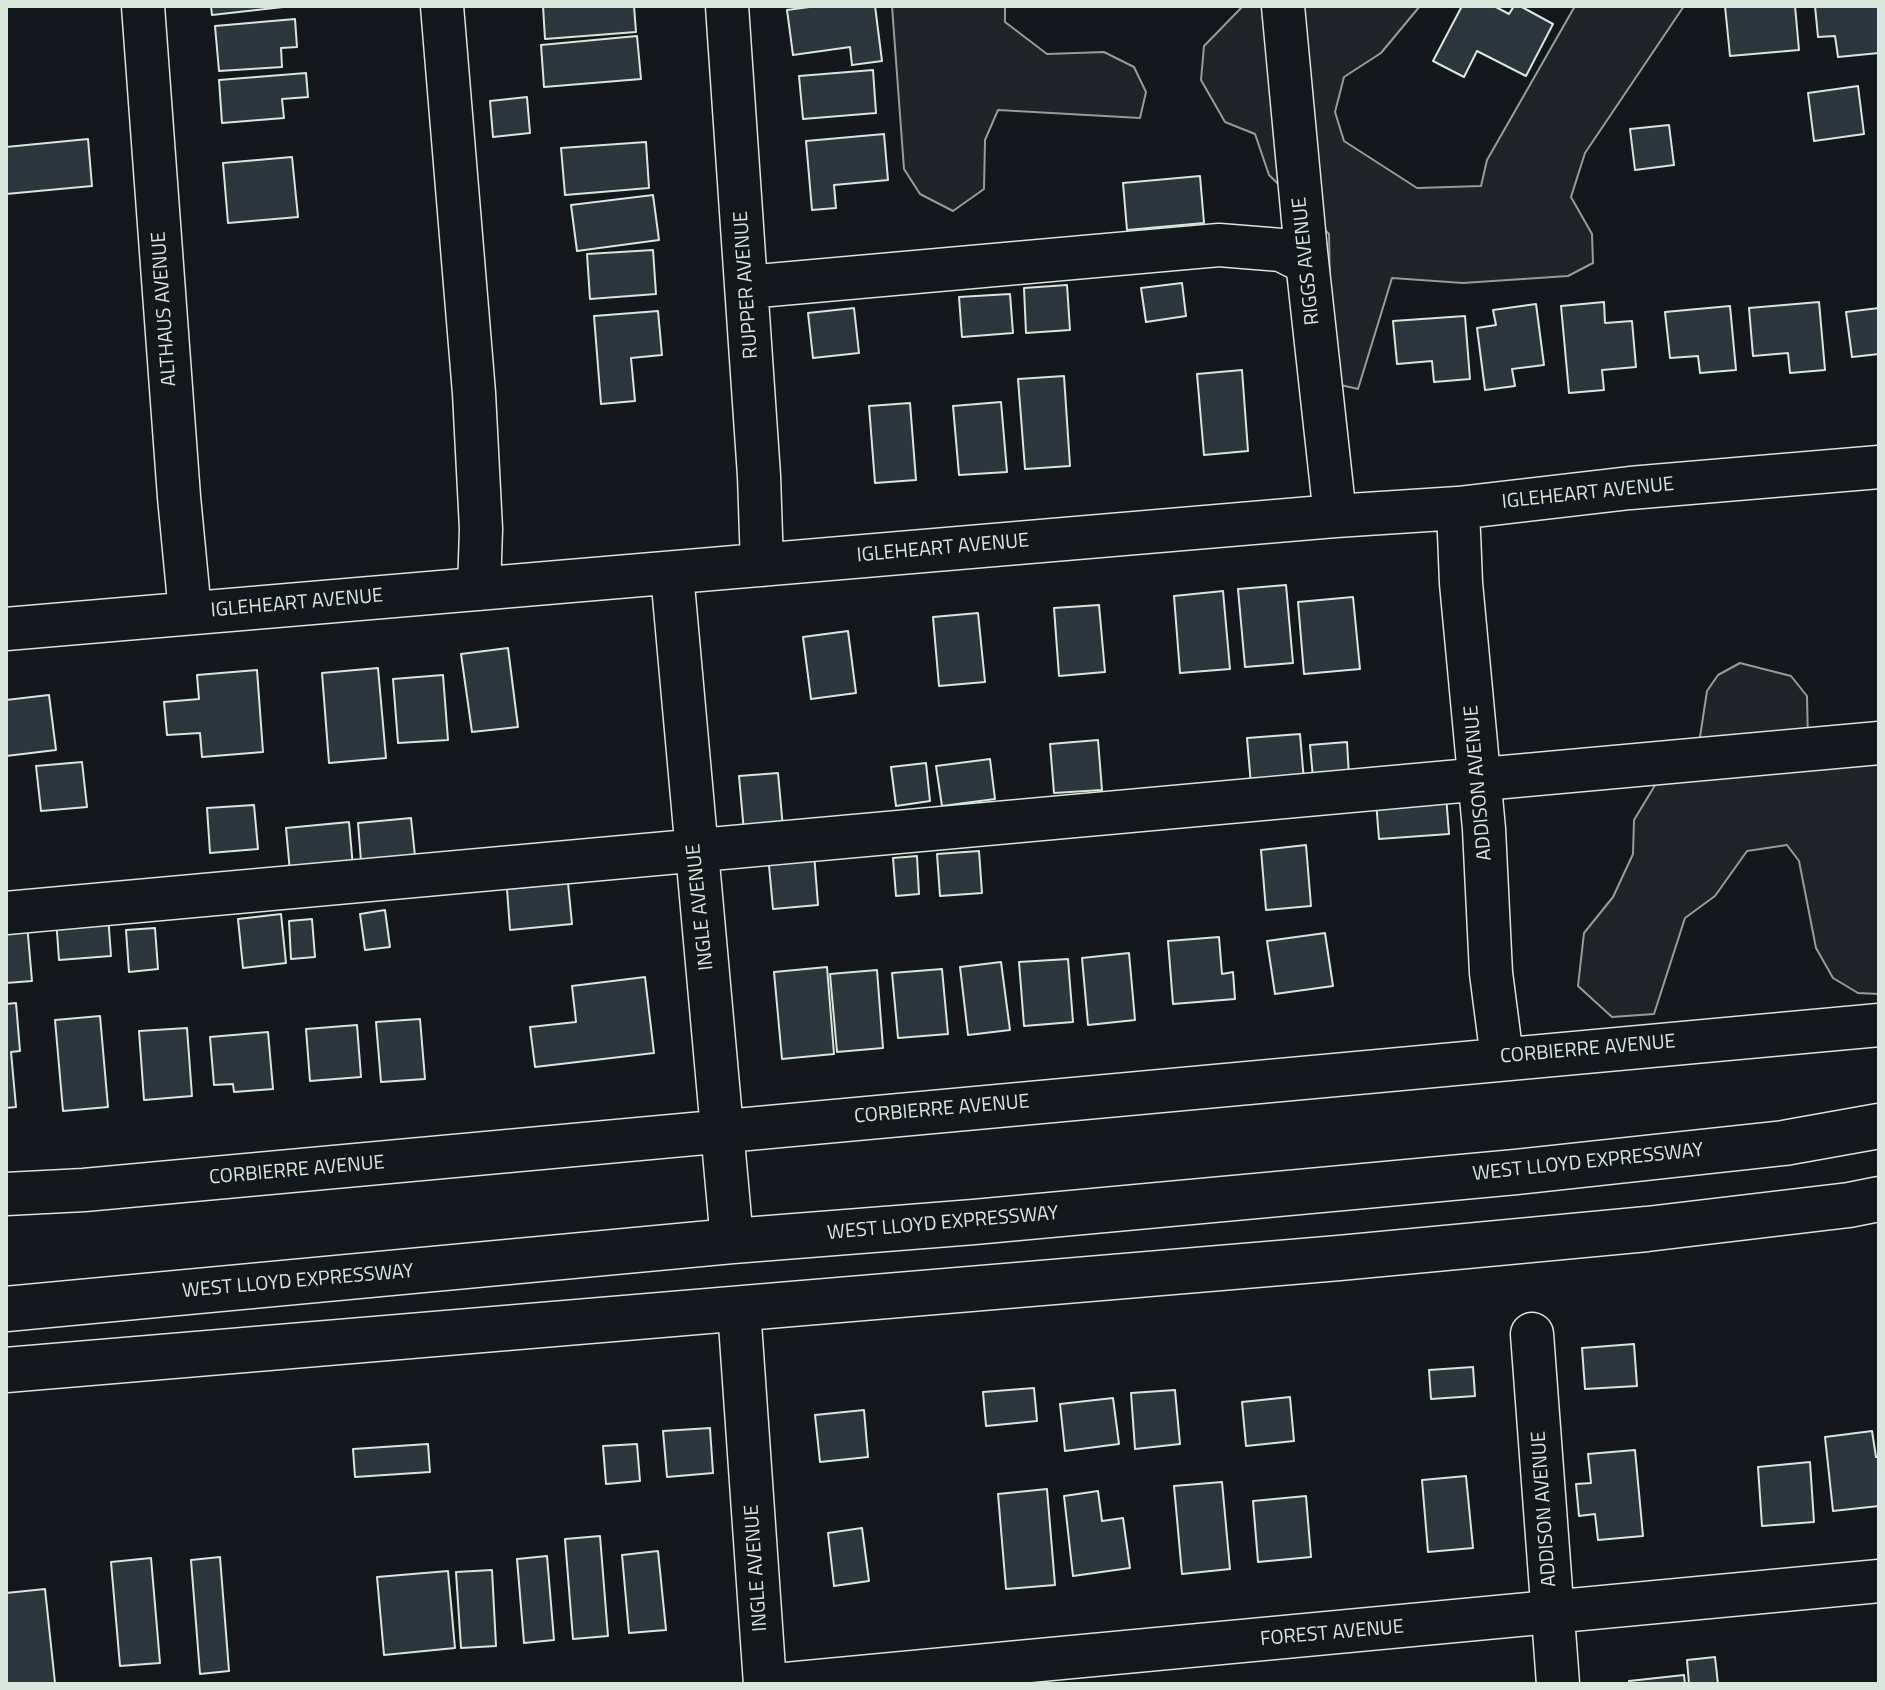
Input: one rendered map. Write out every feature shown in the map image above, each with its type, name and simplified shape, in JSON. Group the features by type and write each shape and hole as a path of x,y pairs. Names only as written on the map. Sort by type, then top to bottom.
{"highway":[{"name":"WEST LLOYD EXPRESSWAY","path":"6,1309 1516,1172 1784,1143 1879,1126"},
{"path":"6,1370 1616,1232 1879,1199"}],"street":[{"name":"ALTHAUS AVENUE","path":"143,6 190,612"},
{"path":"442,6 474,393 481,529 479,589"},
{"name":"RUPPER AVENUE","path":"727,6 747,287 762,565"},
{"name":"RIGGS AVENUE","path":"1283,6 1335,516"},
{"path":"747,287 1219,245 1281,250 1307,263"},
{"name":"IGLEHEART AVENUE","path":"6,629 1458,508 1630,488 1879,467"},
{"name":"ADDISON AVENUE","path":"1458,508 1461,583 1480,778 1491,973 1502,1058"},
{"name":"INGLE AVENUE","path":"672,574 732,1241"},
{"path":"6,913 1879,743"},
{"name":"CORBIERRE AVENUE","path":"6,1194 84,1190 1879,1025"},
{"name":"INGLE AVENUE","path":"739,1309 765,1684"},
{"name":"ADDISON AVENUE","path":"1532,1334 1558,1684"},
{"name":"FOREST AVENUE","path":"786,1684 1879,1581"}],"shaded area":[{"path":"892,6 1005,6 1005,22 1047,54 1104,52 1134,67 1146,92 1140,118 998,110 985,140 984,189 953,211 920,194 904,169"},
{"path":"1243,6 1420,6 1381,53 1344,77 1335,112 1344,141 1417,188 1481,186 1487,160 1575,6 1684,6 1585,153 1571,197 1592,234 1593,263 1568,276 1463,283 1392,278 1358,389 1332,383 1329,234 1269,175 1255,134 1225,122 1201,80 1204,46"},
{"path":"1740,663 1791,676 1807,696 1808,742 1841,768 1879,721 1879,994 1858,993 1833,978 1816,948 1799,861 1787,845 1747,851 1715,896 1685,918 1654,1014 1612,1017 1578,986 1584,933 1613,897 1633,854 1634,820 1657,782 1696,763 1707,691 1718,675"}],"building":[{"path":"211,6 292,6 212,15"},
{"path":"543,6 634,6 636,32 545,39"},
{"path":"817,6 875,6 882,61 852,65 850,47 793,55 787,10"},
{"path":"1462,6 1494,6 1509,14 1514,6 1520,6 1553,24 1526,76 1477,51 1464,77 1433,61"},
{"path":"1725,6 1795,6 1799,50 1730,56"},
{"path":"1815,6 1879,6 1879,53 1838,57 1835,36 1818,37"},
{"path":"295,19 297,47 281,48 282,67 219,71 215,26"},
{"path":"637,36 641,79 544,87 541,45"},
{"path":"873,70 876,113 803,119 799,76"},
{"path":"306,73 308,97 282,99 284,118 222,123 219,80"},
{"path":"1858,86 1864,134 1814,141 1808,93"},
{"path":"527,97 530,133 493,137 490,101"},
{"path":"1669,125 1674,165 1635,170 1630,129"},
{"path":"884,134 888,180 834,185 836,208 812,210 806,141"},
{"path":"88,139 92,186 6,194 6,147"},
{"path":"646,142 649,188 565,195 561,148"},
{"path":"292,157 298,217 228,223 223,163"},
{"path":"1200,176 1204,223 1127,230 1123,183"},
{"path":"653,195 659,240 577,251 571,205"},
{"path":"653,250 656,294 590,299 587,254"},
{"path":"1182,283 1186,316 1146,322 1141,288"},
{"path":"1067,285 1070,330 1026,333 1024,288"},
{"path":"1010,294 1013,333 962,337 959,297"},
{"path":"1604,302 1605,323 1632,321 1636,367 1602,370 1604,390 1569,393 1561,306"},
{"path":"1819,302 1825,370 1790,373 1788,353 1753,356 1749,308"},
{"path":"1536,304 1544,365 1512,369 1515,386 1485,390 1477,328 1496,325 1493,310"},
{"path":"1730,306 1736,370 1700,373 1698,356 1670,358 1665,312"},
{"path":"854,308 859,353 813,358 808,313"},
{"path":"1879,308 1879,354 1852,357 1846,312"},
{"path":"658,311 662,355 631,358 635,401 601,404 594,316"},
{"path":"1465,316 1470,379 1434,382 1432,361 1397,364 1393,321"},
{"path":"1242,370 1248,451 1204,455 1197,374"},
{"path":"1064,376 1070,466 1025,469 1018,379"},
{"path":"1001,402 1007,472 959,475 953,406"},
{"path":"910,403 916,480 875,483 869,406"},
{"path":"1286,585 1293,663 1245,667 1238,589"},
{"path":"1223,591 1230,669 1180,673 1174,596"},
{"path":"1353,597 1360,669 1304,674 1298,602"},
{"path":"1099,605 1105,672 1059,676 1054,608"},
{"path":"978,613 985,682 939,686 933,617"},
{"path":"848,631 856,693 811,699 803,637"},
{"path":"508,648 518,727 472,732 461,654"},
{"path":"378,668 386,758 329,763 322,673"},
{"path":"257,670 263,752 202,757 200,733 167,735 164,702 199,699 197,675"},
{"path":"443,675 448,740 398,743 393,679"},
{"path":"49,695 56,750 6,756 6,700"},
{"path":"1300,734 1304,781 1251,785 1247,738"},
{"path":"1098,740 1102,790 1054,793 1050,744"},
{"path":"1347,742 1349,776 1313,778 1310,745"},
{"path":"990,759 995,799 942,806 936,766"},
{"path":"82,762 87,807 41,811 36,766"},
{"path":"926,763 930,801 896,806 891,767"},
{"path":"778,773 783,828 744,832 739,776"},
{"path":"1446,795 1449,834 1379,839 1376,801"},
{"path":"254,805 258,849 210,853 207,808"},
{"path":"411,818 415,856 361,861 358,823"},
{"path":"349,822 353,867 290,872 286,828"},
{"path":"1306,845 1311,906 1266,910 1261,850"},
{"path":"979,851 982,893 940,896 937,854"},
{"path":"814,853 818,905 773,909 768,855"},
{"path":"917,856 919,894 896,896 893,858"},
{"path":"568,883 572,924 510,930 507,889"},
{"path":"385,910 390,947 365,950 360,914"},
{"path":"281,914 286,963 243,968 238,919"},
{"path":"108,915 111,956 59,960 56,918"},
{"path":"312,919 315,957 291,959 289,921"},
{"path":"27,924 32,981 6,983 6,926"},
{"path":"155,928 158,969 129,972 126,930"},
{"path":"1325,933 1333,986 1275,994 1267,941"},
{"path":"1219,937 1222,974 1233,972 1235,999 1173,1004 1168,941"},
{"path":"1129,953 1135,1020 1088,1025 1082,958"},
{"path":"1068,959 1073,1022 1024,1026 1019,962"},
{"path":"1001,962 1010,1030 968,1035 960,967"},
{"path":"827,967 834,1054 782,1059 774,972"},
{"path":"942,969 948,1034 898,1038 892,973"},
{"path":"877,970 883,1048 837,1052 830,974"},
{"path":"645,977 654,1053 535,1067 530,1027 576,1022 572,986"},
{"path":"16,1003 20,1051 11,1052 16,1107 6,1108 6,1004"},
{"path":"100,1016 108,1107 63,1111 55,1020"},
{"path":"420,1019 425,1079 381,1082 376,1022"},
{"path":"357,1025 361,1077 310,1081 306,1029"},
{"path":"187,1028 192,1096 144,1100 139,1031"},
{"path":"268,1032 273,1089 234,1092 233,1084 214,1085 210,1037"},
{"path":"1634,1344 1637,1386 1585,1389 1582,1348"},
{"path":"1473,1367 1475,1396 1431,1399 1429,1370"},
{"path":"1034,1388 1037,1421 986,1426 983,1392"},
{"path":"1175,1390 1180,1444 1135,1449 1131,1393"},
{"path":"1290,1397 1294,1441 1246,1446 1242,1402"},
{"path":"1113,1398 1119,1444 1065,1451 1060,1404"},
{"path":"864,1410 868,1457 820,1462 815,1415"},
{"path":"710,1428 713,1473 667,1477 663,1431"},
{"path":"1872,1431 1876,1457 1879,1457 1879,1506 1833,1511 1825,1437"},
{"path":"428,1444 430,1472 355,1477 353,1449"},
{"path":"637,1444 640,1481 606,1484 603,1446"},
{"path":"1635,1450 1643,1536 1598,1540 1595,1514 1579,1516 1576,1484 1591,1483 1588,1454"},
{"path":"1810,1462 1814,1522 1762,1526 1758,1467"},
{"path":"1466,1476 1473,1548 1428,1552 1422,1480"},
{"path":"1222,1482 1230,1569 1182,1574 1174,1486"},
{"path":"1047,1489 1055,1585 1006,1589 998,1494"},
{"path":"1098,1491 1102,1521 1123,1518 1130,1568 1073,1576 1064,1496"},
{"path":"1306,1496 1311,1557 1258,1562 1253,1501"},
{"path":"862,1528 869,1581 834,1586 828,1533"},
{"path":"600,1536 608,1636 573,1639 565,1539"},
{"path":"658,1551 666,1630 629,1633 622,1555"},
{"path":"547,1556 554,1640 524,1643 517,1559"},
{"path":"220,1557 229,1671 200,1674 191,1560"},
{"path":"151,1558 160,1663 120,1666 111,1562"},
{"path":"492,1570 496,1646 461,1648 456,1572"},
{"path":"448,1571 455,1648 384,1655 377,1577"},
{"path":"45,1589 55,1683 6,1684 6,1593"},
{"path":"1715,1657 1718,1684 1689,1684 1687,1660"},
{"path":"1684,1675 1685,1684 1629,1684 1629,1681"}]}
